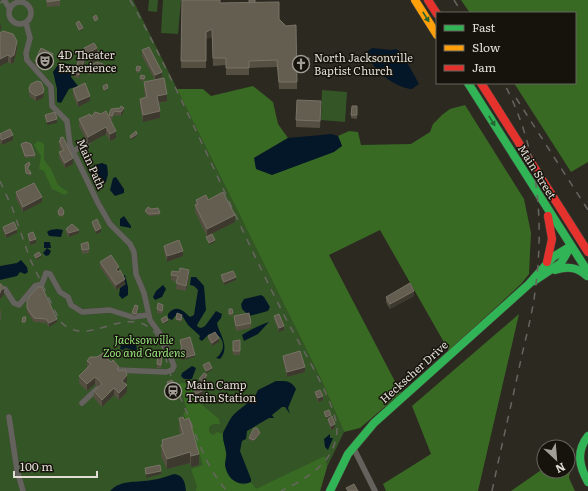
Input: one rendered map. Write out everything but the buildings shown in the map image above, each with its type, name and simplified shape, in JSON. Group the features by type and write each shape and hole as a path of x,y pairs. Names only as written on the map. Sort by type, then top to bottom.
{"main road":[{"path":"415,0 436,33"},
{"path":"428,0 436,12"},
{"name":"Main Street","path":"481,84 588,252"},
{"name":"Main Street","path":"470,86 588,272"},
{"path":"542,200 552,229 551,250 547,262"},
{"path":"571,225 571,246 588,252"},
{"name":"Heckscher Drive","path":"330,491 353,447 374,423 530,284 547,262 561,251 571,246"},
{"name":"Heckscher Drive","path":"530,284 555,270 569,253 571,246"},
{"path":"555,270 569,266 581,270 588,277"},
{"path":"588,436 582,444 579,457 581,470 588,482"}],"street":[{"path":"4,0 10,9 10,16 13,21 19,24 26,23"},
{"name":"Main Path","path":"10,9 19,3 29,7 31,14 26,23 30,38 26,53 27,60 51,87 52,106 68,121 68,133 72,152 110,224 130,244 134,252 136,274 144,293 148,315 167,347 173,369 166,372 116,370"},
{"path":"72,152 88,142"},
{"path":"0,289 5,289 14,303 19,304 34,286 42,284 46,273 50,274 60,292 68,298 71,305 82,312 110,310 132,317 148,315"},
{"path":"82,403 99,387"},
{"path":"9,416 17,470 23,491"},
{"path":"353,447 376,491"}],"green space":[{"name":"Jacksonville Zoo and Gardens","path":"0,0 133,0 320,377 344,432 327,467 320,491 0,491"},
{"path":"149,0 158,0 157,12 148,11"},
{"path":"163,0 181,0 178,34 161,33"},
{"path":"461,0 588,0 588,162 571,172 515,84 576,84 576,12 469,12"},
{"path":"253,86 273,102 278,124 288,138 254,158 342,146 338,136 349,131 358,132 361,145 411,144 430,132 433,124 450,109 465,105 524,199 531,233 529,274 521,284 449,351 380,230 329,255 401,393 360,428 344,432 320,377 177,89 203,89 211,96"},
{"path":"322,90 347,92 345,122 321,120"},
{"path":"38,141 44,144 44,160 51,169 58,185 68,192 65,195 52,189 44,171 39,169 41,156 34,145"},
{"path":"519,314 478,491 386,491 383,484 431,454 412,406"},
{"path":"183,383 193,385 196,391 193,394 196,400 219,419 220,424 213,424 209,427 209,432 213,435 217,432 223,434 226,453 225,464 231,479 243,485 251,482 256,489 325,456 327,467 320,491 196,491 197,486 191,469 203,465 192,429 183,414 187,410 179,384"},
{"path":"536,474 536,479 569,479 575,491 511,491"}],"water":[{"path":"372,48 391,50 396,49 402,53 419,84 412,89 402,87 386,78 372,63 368,51"},
{"path":"64,63 72,65 71,77 78,86 69,89 61,103 57,102 57,89 53,72 57,66"},
{"path":"332,134 338,136 342,146 334,152 272,175 256,169 254,158 288,138"},
{"path":"102,163 107,165 108,174 106,182 101,183 96,182 89,170 95,165"},
{"path":"116,177 124,189 124,193 115,196 110,190 113,178"},
{"path":"124,216 131,228 120,226 120,219"},
{"path":"57,229 63,230 61,237 49,236 47,232"},
{"path":"44,242 50,242 51,248 44,248"},
{"path":"47,248 51,251 49,255 46,256 43,253"},
{"path":"21,260 27,267 28,272 25,274 20,272 17,276 0,280 0,266 17,263"},
{"path":"125,275 128,295 122,299 119,295 120,288 126,284 121,277"},
{"path":"191,277 196,277 204,286 206,310 197,325 198,327 201,328 205,326 216,311 222,314 217,323 224,345 223,354 220,359 216,358 222,351 223,342 218,336 209,334 202,341 199,339 200,336 188,325 183,317 176,315 172,320 168,318 168,314 174,309 182,310 190,317 194,315 198,290 194,286 190,285"},
{"path":"163,285 166,289 162,297 155,300 153,297 156,291"},
{"path":"261,295 270,307 268,311 249,316 242,309 241,304 244,299"},
{"path":"269,322 258,334 244,341 242,335"},
{"path":"121,344 136,344 137,349 136,351 126,348 123,350 120,349"},
{"path":"192,366 196,368 192,379 184,379 181,376 182,373"},
{"path":"276,381 285,381 290,383 296,389 288,408 290,414 285,407 282,407 272,415 274,418 269,418 247,431 246,439 242,441 240,451 251,482 238,483 231,478 226,470 226,454 223,434 234,414 253,398 258,390"},
{"path":"330,434 330,438 333,438 328,450 325,447 324,439"},
{"path":"174,474 182,478 186,491 110,491 114,487 124,483 155,480"}],"railway":[{"path":"0,3 5,0"},
{"path":"130,0 173,83 284,315 331,404 337,430 331,451 318,468 300,481 281,491"},
{"path":"454,0 461,12"},
{"path":"492,491 532,310 538,265 539,238 539,211 531,159 525,133 516,108 504,84"},
{"path":"516,98 588,210"},
{"path":"0,181 13,210 30,259 60,321 70,329 81,331 93,330 129,322 140,323 155,333 164,351 171,376 208,464 227,491"}],"traffic: fast":[{"path":"469,84 588,272"},
{"path":"534,281 561,263 571,246"},
{"path":"330,491 348,454 374,423 529,284 553,257 571,246"},
{"path":"555,270 572,268 587,276"},
{"path":"588,436 580,453 581,464 588,482"}],"traffic: slow":[{"path":"415,0 436,33"}],"traffic: jam":[{"path":"428,0 436,12"},
{"path":"482,84 588,252"},
{"path":"547,262 552,239 548,216"}],"place":[{"name":"4D Theater Experience","path":"45,61"},
{"name":"North Jacksonville Baptist Church","path":"301,64"},
{"name":"Main Camp Train Station","path":"173,391"}]}
